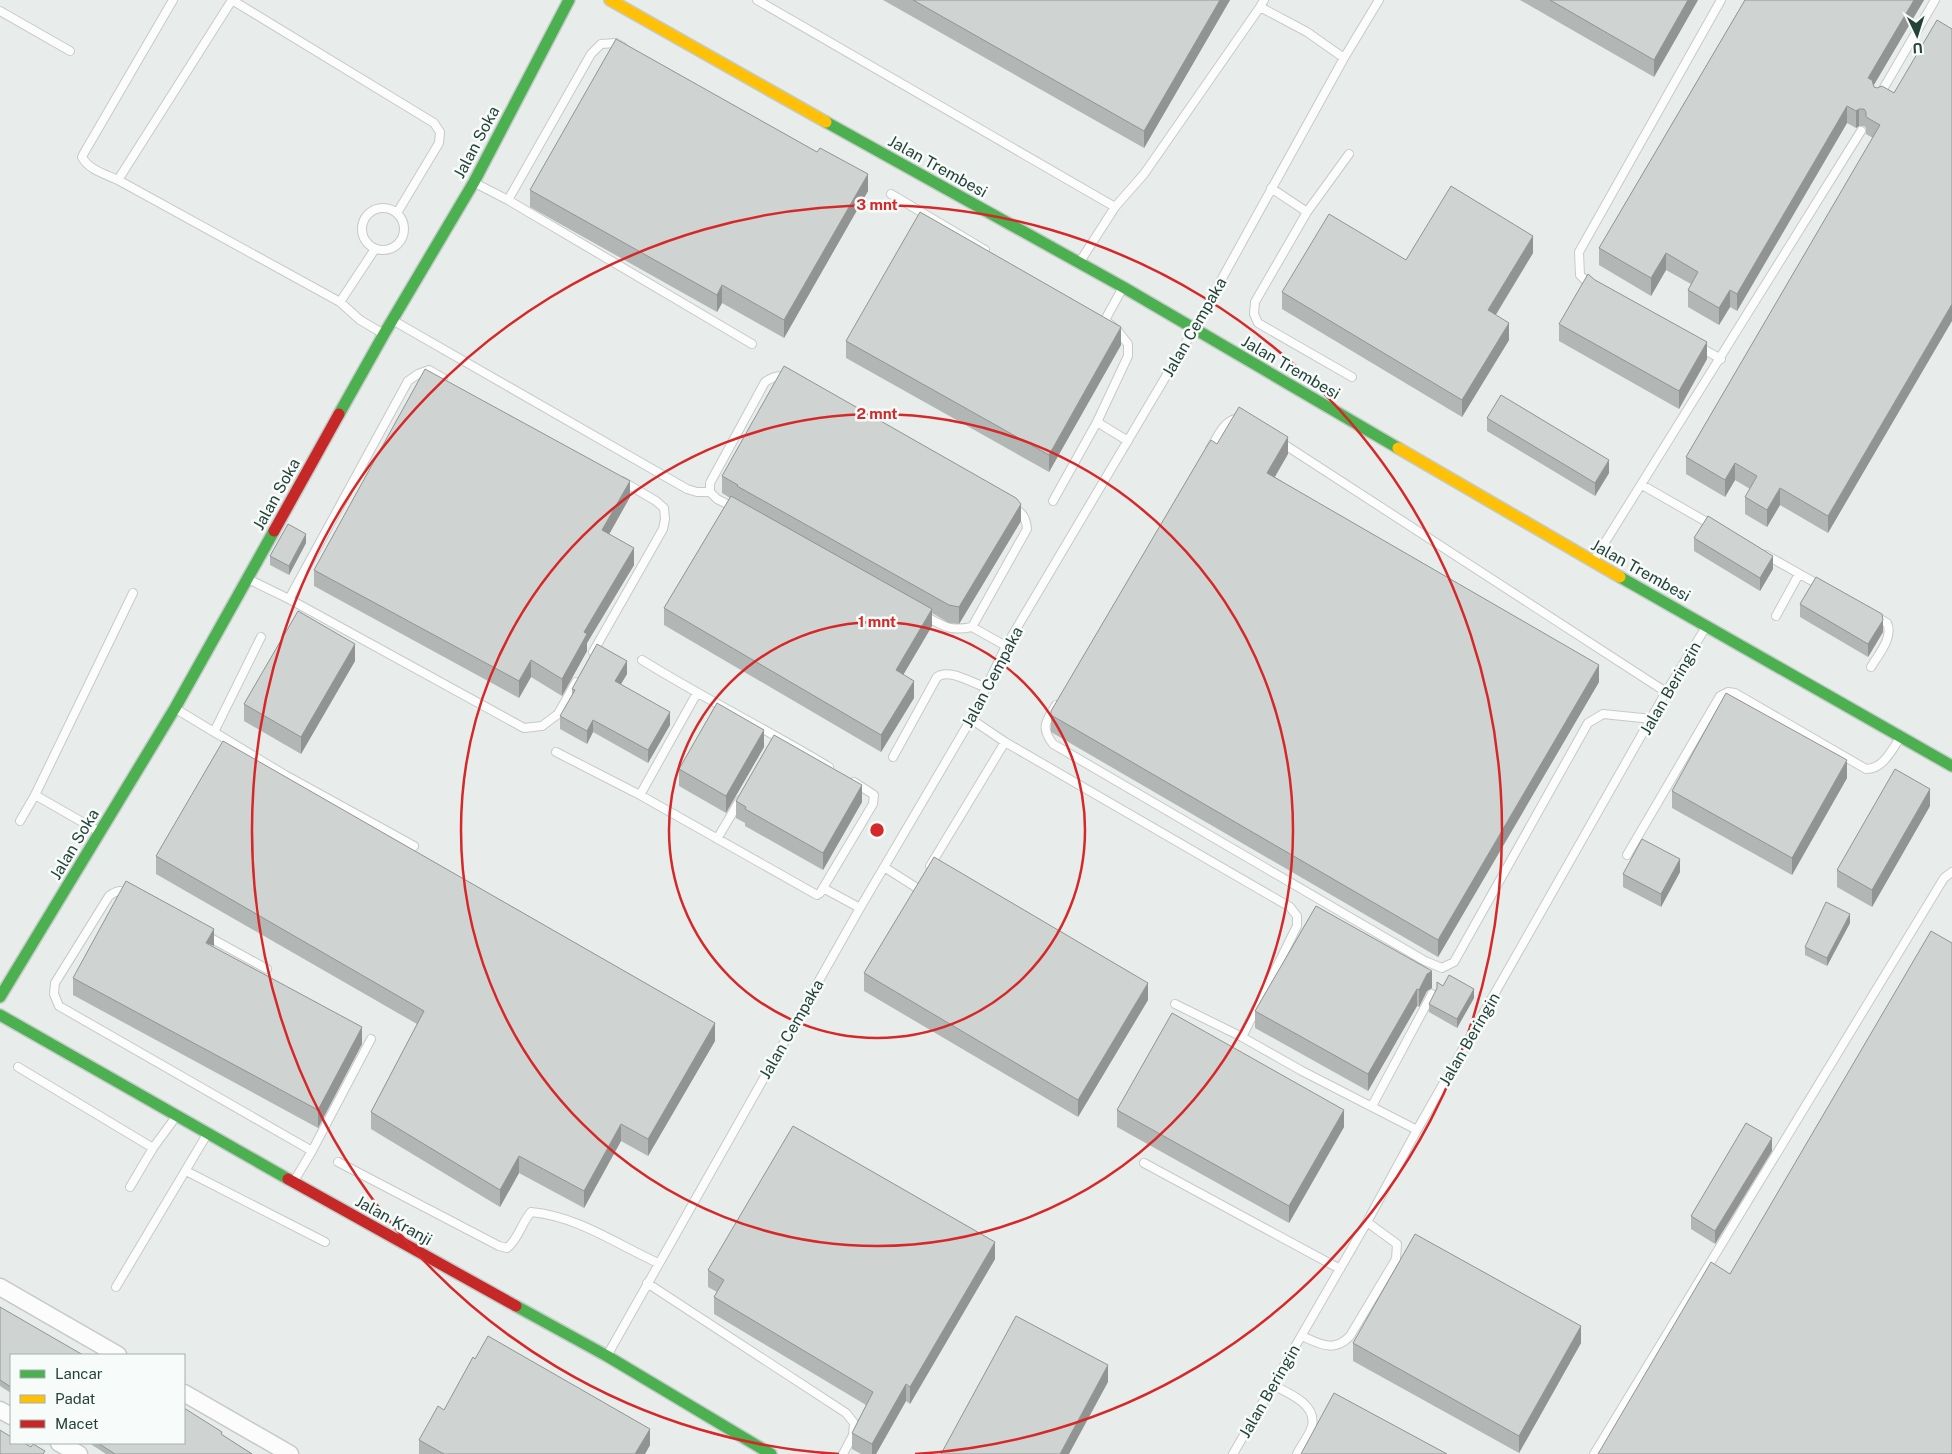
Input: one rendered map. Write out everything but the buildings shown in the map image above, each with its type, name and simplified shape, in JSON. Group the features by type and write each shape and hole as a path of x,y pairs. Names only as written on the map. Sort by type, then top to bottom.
{"street":[{"name":"Jalan Soka","path":"0,997 174,708 384,334 474,182 569,0"},
{"name":"Jalan Trembesi","path":"610,0 1123,287 1593,562 1707,625 1952,766"},
{"name":"Jalan Kranji","path":"0,1015 207,1134 607,1356 771,1454"},
{"path":"0,1287 116,1354"},
{"path":"185,1394 281,1452"},
{"path":"61,1444 79,1454"}],"lane":[{"path":"172,0 82,157 88,166 118,180 340,302 360,320 384,334"},
{"path":"118,180 232,0 434,123 440,132 439,143 397,213"},
{"path":"757,0 1115,207"},
{"name":"Jalan Cempaka","path":"607,1356 860,908 971,719 1006,646 1194,329 1344,58 1379,0"},
{"path":"1598,292 1580,276 1579,252 1721,0"},
{"path":"1877,100 1935,0"},
{"path":"1080,263 1115,207 1144,174 1262,4 1344,58"},
{"path":"0,10 70,51"},
{"path":"508,200 592,54 601,44 616,43 633,52"},
{"path":"1593,562 1861,131"},
{"path":"1349,154 1307,212 1254,302 1254,314 1258,323 1352,377"},
{"path":"474,182 508,200 752,344"},
{"path":"1271,188 1307,212"},
{"path":"890,194 993,255"},
{"path":"382,207 390,208 397,213 402,219 404,228 403,236 399,243 392,248 384,250 375,249 368,244 363,238 361,230 362,221 367,214 374,209 382,207"},
{"path":"340,302 375,249"},
{"path":"1105,320 1123,287"},
{"path":"1054,501 1097,422 1128,356 1128,344 1117,330 1096,315"},
{"path":"392,320 687,489 697,492 710,492 743,513"},
{"path":"1688,341 1721,358"},
{"path":"289,599 408,380 429,370 454,385"},
{"path":"710,492 710,483 765,382 773,377 783,376 791,381"},
{"path":"1207,452 1228,421 1235,417 1243,418 1252,423"},
{"path":"1097,422 1128,441"},
{"path":"1268,434 1666,692"},
{"path":"590,658 663,529 665,520 664,508 656,501 614,477"},
{"path":"1642,485 1717,527"},
{"path":"972,627 1027,529 1026,518 1020,511 1003,502"},
{"path":"1758,551 1825,588"},
{"path":"1776,616 1800,574"},
{"path":"247,579 289,599 524,728 542,726 558,714 581,674"},
{"path":"20,821 35,796 133,593"},
{"path":"913,609 947,628 959,630 972,627 1006,646"},
{"path":"1866,612 1887,623 1890,632 1872,667"},
{"name":"Jalan Beringin","path":"1233,1454 1367,1222 1417,1130 1666,692 1707,625"},
{"path":"214,732 261,637"},
{"path":"642,660 696,693 777,735 834,770"},
{"path":"893,757 937,677 948,673 985,687"},
{"path":"1627,855 1720,696 1728,692 1735,693 1866,769 1872,769 1882,764 1902,737"},
{"path":"640,795 696,693"},
{"path":"1060,697 1045,723 1046,734 1053,744 1417,956 1442,968 1454,962 1588,723 1603,714 1652,719"},
{"path":"174,708 286,775 414,846"},
{"path":"971,719 1005,742 1290,907 1298,916 1297,926 1242,1036"},
{"path":"772,743 777,735"},
{"path":"927,871 1005,742"},
{"path":"556,752 640,795 815,894 819,894 823,888 873,804 874,795 850,780"},
{"path":"717,839 744,791"},
{"path":"35,796 100,832"},
{"path":"884,867 917,888"},
{"path":"1594,1454 1944,878 1952,872"},
{"path":"912,896 922,880"},
{"path":"823,888 860,908"},
{"path":"132,895 124,891 116,891 109,896 55,982 54,994 59,1006 312,1151"},
{"path":"200,932 267,969"},
{"path":"1372,1106 1432,994"},
{"path":"1175,1004 1242,1036 1302,1071 1417,1130"},
{"path":"293,1182 312,1151 371,1039"},
{"path":"18,1067 153,1148"},
{"path":"130,1187 153,1148 176,1116"},
{"path":"116,1288 207,1134"},
{"path":"338,1162 499,1246 507,1248 512,1244 531,1212 587,1227 658,1263"},
{"path":"1144,1162 1340,1269"},
{"path":"186,1171 325,1242"},
{"path":"1302,1336 1321,1345 1335,1346 1344,1342 1350,1336 1396,1259 1397,1244 1367,1222"},
{"path":"648,1283 846,1413 854,1423 853,1435 843,1454"},
{"path":"1273,1385 1295,1396 1307,1406 1312,1415 1312,1426 1297,1454"}],"traffic: fast":[{"path":"339,414 474,182 569,0"},
{"path":"826,122 1123,287 1398,448"},
{"path":"0,997 175,708 274,531"},
{"path":"1620,577 1952,766"},
{"path":"0,1015 288,1179"},
{"path":"516,1306 607,1356 771,1454"}],"traffic: slow":[{"path":"610,0 826,122"},
{"path":"1398,448 1620,577"}],"traffic: jam":[{"path":"274,531 339,414"},
{"path":"288,1179 516,1306"}]}
